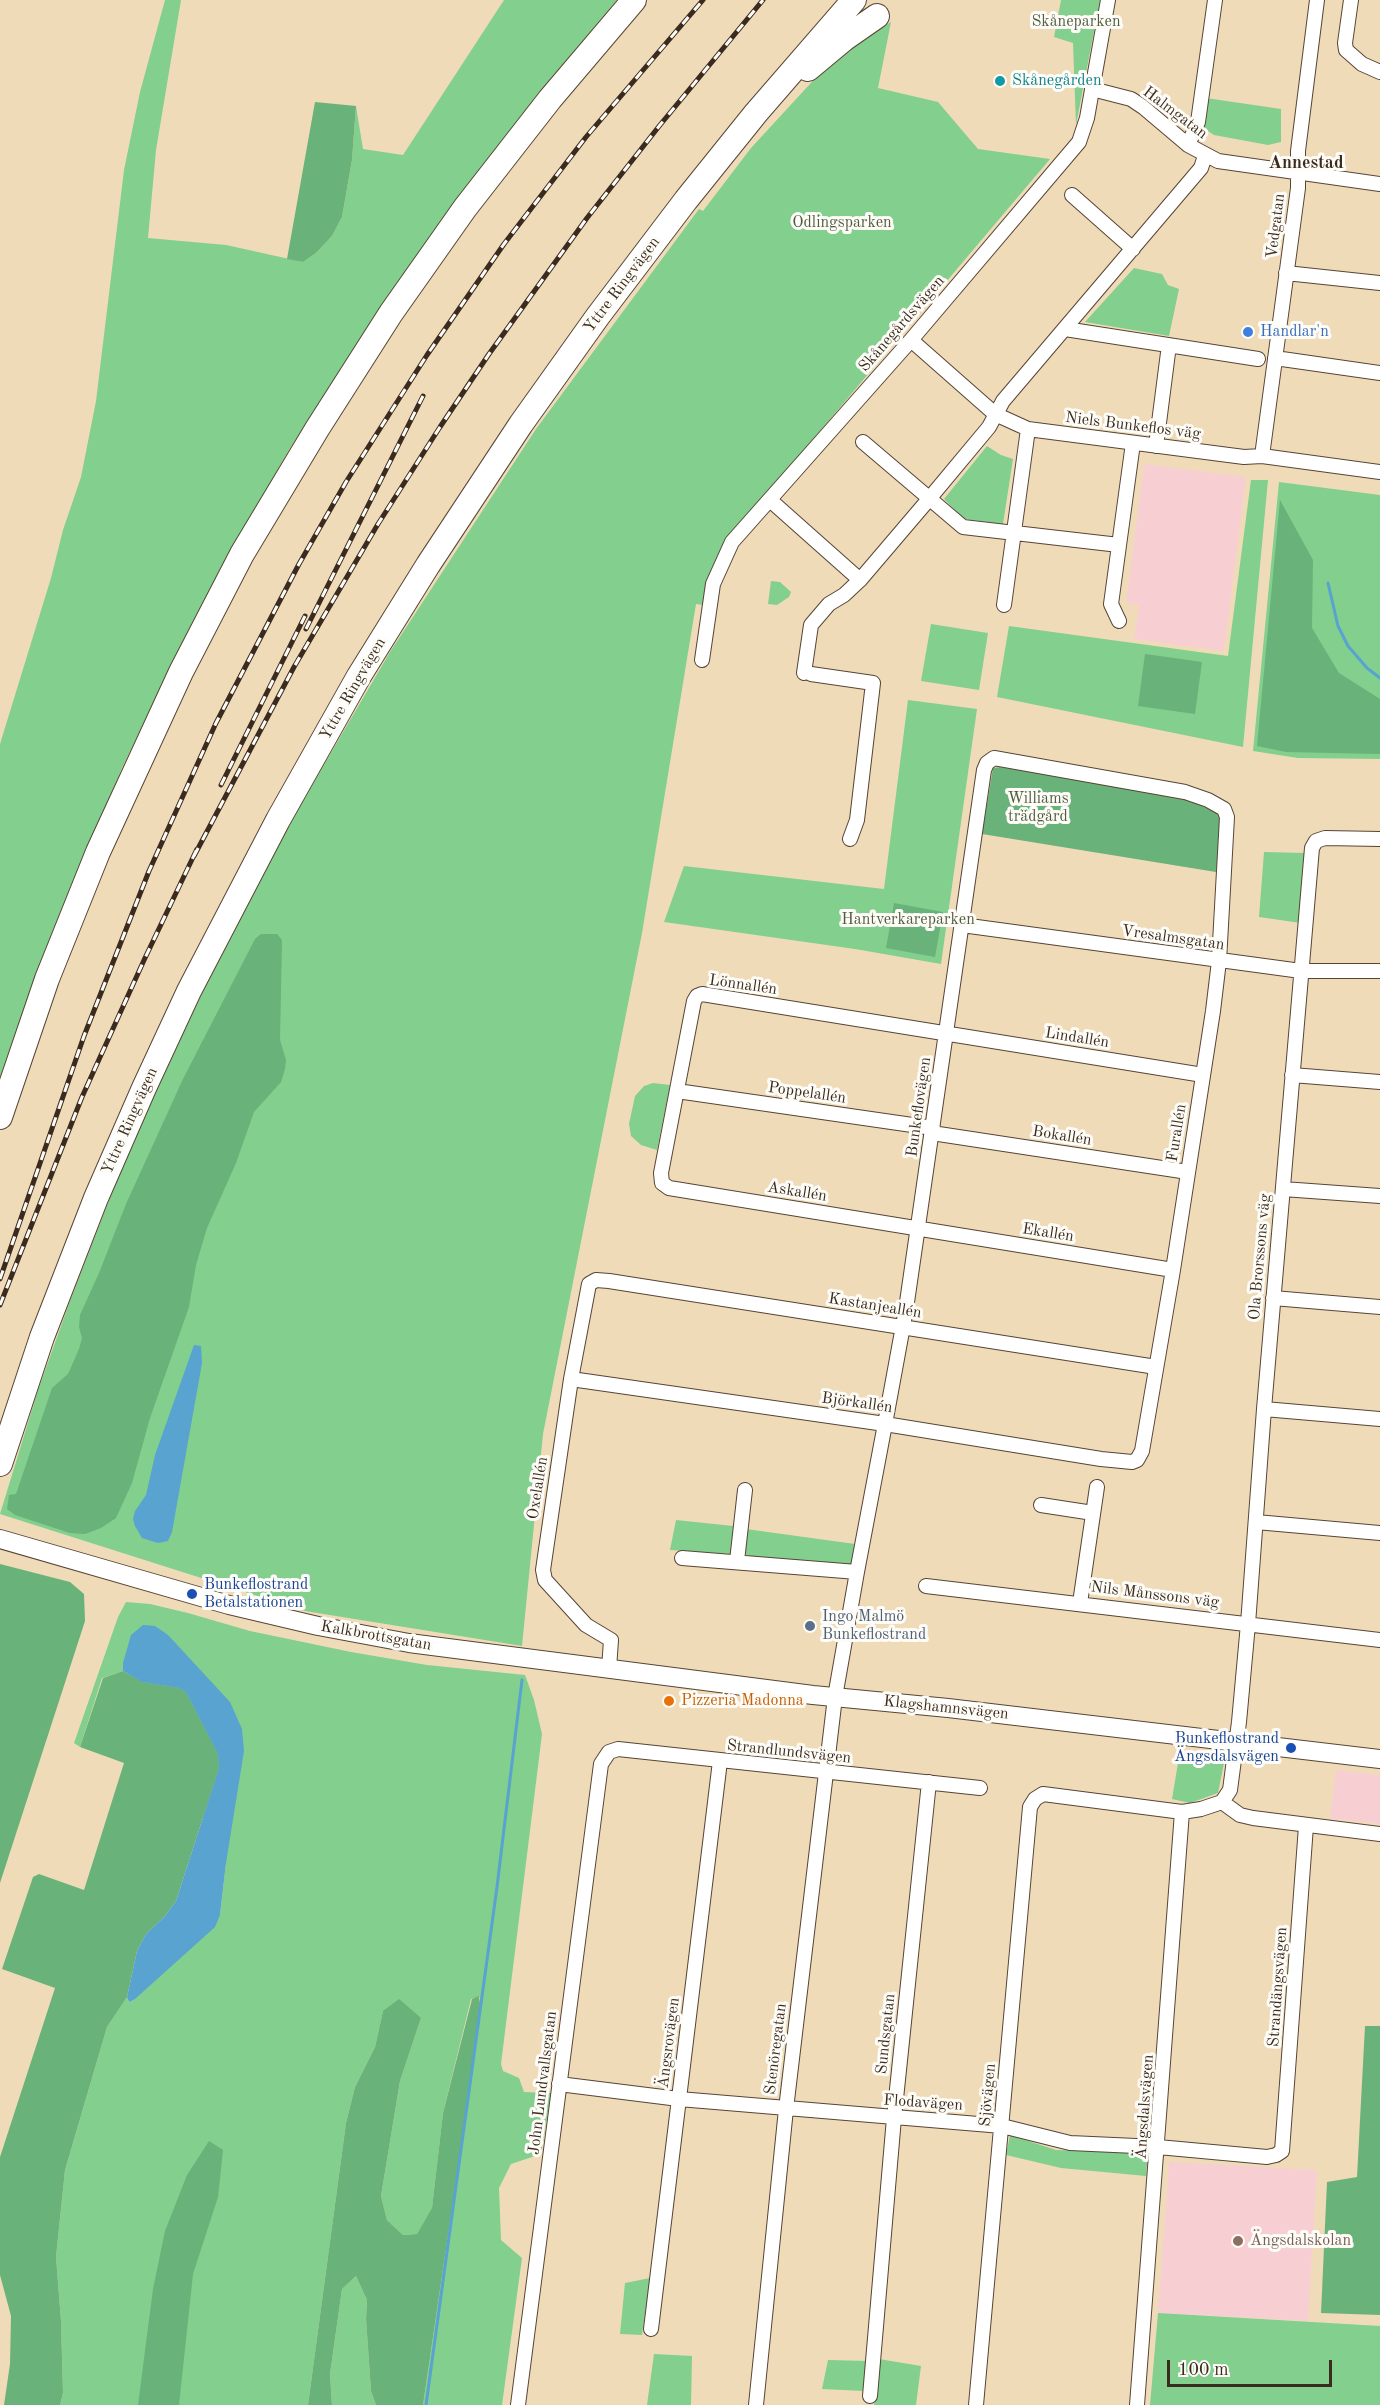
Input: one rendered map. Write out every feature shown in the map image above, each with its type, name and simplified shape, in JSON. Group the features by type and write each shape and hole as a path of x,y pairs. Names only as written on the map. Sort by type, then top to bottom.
{"highway":[{"path":"0,1117 47,980 98,852 176,682 242,554 317,429 411,285 465,208 550,99 634,0"},
{"name":"Yttre Ringvägen","path":"0,1464 42,1337 96,1198 189,991 284,810 359,676 521,424 598,316 756,113 854,0"},
{"path":"756,113 844,39 877,16"}],"street":[{"name":"Skånegårdsvägen","path":"702,660 714,584 732,542 911,340 1079,142 1087,118 1108,0"},
{"path":"1188,145 1198,122 1215,0"},
{"name":"Vedgatan","path":"1262,456 1298,188 1298,151 1317,0"},
{"path":"1351,0 1346,50 1362,64 1380,72"},
{"name":"Halmgatan","path":"1092,89 1131,99 1188,145 1218,161 1380,184"},
{"path":"850,839 856,822 873,683 808,673 811,625 829,604 844,595 860,580 929,499 989,426 1003,401 1201,168 1205,156"},
{"path":"1072,195 1133,249"},
{"path":"1286,273 1380,283"},
{"path":"1065,330 1258,359"},
{"name":"Niels Bunkeflos väg","path":"911,340 995,414 1028,429 1380,472"},
{"path":"1156,446 1169,345"},
{"path":"1275,358 1380,373"},
{"path":"1004,605 1028,429"},
{"path":"862,442 963,527 1119,545"},
{"path":"1119,621 1111,604 1132,443"},
{"path":"770,500 860,580"},
{"name":"Bunkeflovägen","path":"835,1697 919,1228 984,770 987,763 994,758 1185,792 1208,800 1224,809"},
{"name":"Furallén","path":"1137,1460 1142,1451 1173,1270 1219,961 1227,818 1224,809"},
{"name":"Ola Brorssons väg","path":"1222,1802 1230,1790 1248,1624 1273,1298 1312,848 1316,841 1324,838 1380,839"},
{"name":"Vresalmsgatan","path":"962,925 1301,971 1380,971"},
{"name":"Lönnallén","path":"669,1188 662,1183 661,1173 694,1001 697,996 702,994 946,1034"},
{"name":"Lindallén","path":"946,1034 1203,1075"},
{"path":"1292,1075 1380,1082"},
{"name":"Poppelallén","path":"677,1090 932,1130"},
{"name":"Bokallén","path":"932,1130 1188,1172"},
{"name":"Askallén","path":"669,1188 919,1228"},
{"path":"1283,1189 1380,1196"},
{"name":"Ekallén","path":"919,1228 1173,1270"},
{"name":"Kastanjeallén","path":"589,1284 596,1281 609,1281 1156,1367"},
{"name":"Oxelallén","path":"589,1284 571,1379 543,1570 545,1580 586,1625 611,1640 609,1669"},
{"path":"1273,1298 1380,1307"},
{"name":"Björkallén","path":"571,1379 885,1424 1101,1459 1132,1462 1137,1460"},
{"path":"1264,1409 1380,1419"},
{"path":"1080,1603 1097,1487"},
{"path":"737,1561 745,1490"},
{"path":"1041,1505 1093,1513"},
{"path":"1256,1522 1380,1533"},
{"name":"Kalkbrottsgatan","path":"0,1539 229,1605 318,1626 409,1642 511,1656"},
{"path":"682,1558 857,1572"},
{"name":"Nils Månssons väg","path":"926,1586 1380,1640"},
{"name":"Klagshamnsvägen","path":"511,1656 835,1697 1380,1759"},
{"name":"Stenöregatan","path":"756,2405 786,2109 835,1697"},
{"name":"Strandlundsvägen","path":"600,1764 609,1752 618,1749 980,1788"},
{"name":"Ängsrovägen","path":"651,2329 720,1761"},
{"name":"John Lundvallsgatan","path":"518,2405 600,1764"},
{"name":"Sundsgatan","path":"870,2396 894,2118 929,1782"},
{"name":"Sjövägen","path":"976,2405 1030,1807 1035,1799 1043,1794 1182,1812"},
{"path":"1182,1812 1222,1802 1240,1815 1306,1826 1380,1834"},
{"name":"Ängsdalsvägen","path":"1137,2405 1182,1812"},
{"name":"Strandängsvägen","path":"1282,2151 1306,1826"},
{"name":"Flodavägen","path":"559,2084 679,2099 1002,2126 1070,2143 1158,2147 1267,2157 1282,2151"}],"shaded area":[{"path":"1144,464 1246,477 1224,651 1134,639 1139,605 1126,603"},
{"path":"1336,1770 1380,1775 1380,1824 1330,1818"},
{"name":"Ängsdalskolan","path":"1169,2162 1317,2170 1308,2321 1158,2313"}],"green space":[{"path":"165,0 181,0 156,150 148,238 226,245 303,262 316,253 332,236 342,217 352,160 356,106 363,149 403,155 504,0 617,0 542,89 436,228 364,333 289,450 227,558 122,768 54,929 0,1080 0,744 51,578 63,530 81,477 96,401 124,170 140,92"},
{"name":"Skåneparken","path":"1061,0 1100,0 1076,125 1073,43 1054,37"},
{"name":"Odlingsparken","path":"891,22 878,88 938,102 978,149 1050,159 759,503 726,538 703,605 696,604 642,933 543,1434 522,1646 305,1611 0,1514 38,1390 70,1301 122,1167 173,1054 219,958 295,814 390,652 536,429 699,209 703,211 751,148 821,72 855,43"},
{"path":"1206,98 1281,109 1281,142 1268,145 1214,135 1200,126"},
{"path":"315,102 356,106 352,160 342,217 332,236 316,253 303,262 287,259"},
{"path":"1134,268 1162,274 1168,285 1179,289 1169,336 1085,322"},
{"path":"987,446 1013,459 1003,524 964,519 944,499"},
{"path":"1251,480 1268,480 1243,747 997,697 1009,626 1228,656"},
{"path":"1279,482 1380,495 1380,759 1298,758 1253,751"},
{"path":"1280,500 1313,560 1312,628 1339,673 1380,699 1380,754 1286,752 1257,746"},
{"path":"771,581 780,582 791,592 789,597 777,605 768,604"},
{"path":"931,624 988,633 979,690 921,681"},
{"path":"1145,654 1202,662 1195,714 1138,706"},
{"name":"Hantverkareparken","path":"908,700 977,709 941,964 855,949 664,922 684,866 884,889"},
{"name":"Williams trädgård","path":"1000,767 1185,797 1218,814 1222,819 1216,872 982,834 993,768"},
{"path":"1264,852 1306,853 1301,923 1259,917"},
{"path":"894,903 943,912 935,957 886,948"},
{"path":"261,934 277,934 282,940 280,1040 286,1060 285,1069 281,1082 254,1112 236,1163 207,1228 196,1265 189,1307 150,1418 132,1483 116,1518 101,1528 85,1534 70,1533 15,1515 7,1509 9,1495 16,1494 52,1388 68,1374 79,1349 82,1338 79,1327 80,1315 126,1204 183,1079 255,939"},
{"path":"653,1083 670,1085 657,1150 641,1145 631,1136 629,1124 635,1096 644,1086"},
{"path":"676,1520 733,1526 731,1554 670,1550"},
{"path":"746,1529 855,1544 852,1567 746,1557"},
{"path":"0,1564 70,1582 84,1594 85,1621 0,1883"},
{"path":"126,1602 150,1604 250,1631 351,1652 427,1665 525,1675 542,1734 501,2064 503,2071 519,2078 524,2092 551,2093 541,2154 511,2164 499,2188 501,2240 522,2258 502,2405 423,2405 481,2011 480,1997 471,1999 443,2113 432,2209 417,2234 403,2235 387,2220 381,2196 400,2081 421,2018 383,2011 375,2047 355,2087 346,2123 308,2405 60,2405 63,2393 56,2257 65,2170 107,2027 127,1997 129,2002 220,1915 226,1863 123,1663 123,1671 102,1678 80,1747 74,1743 118,1617"},
{"path":"123,1671 142,1682 179,1688 186,1692 218,1754 219,1768 176,1901 165,1916 146,1934 137,1951 127,1997 107,2027 65,2170 56,2257 63,2393 60,2405 4,2405 10,2364 11,2316 0,2275 0,2157 55,1988 2,1969 33,1877 39,1874 84,1890 124,1763 80,1747 103,1678"},
{"path":"1180,1751 1225,1758 1218,1793 1190,1803 1172,1799"},
{"path":"479,1996 481,2011 423,2405 376,2405 371,2391 366,2319 367,2300 356,2276 342,2289 330,2374 332,2405 308,2405 346,2123 355,2087 375,2047 383,2011 399,1999 421,2018 400,2081 381,2196 387,2220 403,2235 417,2234 432,2208 443,2113 472,1999"},
{"path":"1365,2026 1380,2026 1380,2315 1321,2313 1327,2182 1357,2177"},
{"path":"1010,2135 1056,2150 1148,2153 1146,2176 1061,2168 1006,2155"},
{"path":"209,2141 223,2150 218,2197 193,2274 179,2405 138,2405 153,2289 165,2231 187,2175"},
{"path":"356,2276 367,2300 366,2319 371,2391 376,2405 332,2405 330,2374 342,2289"},
{"path":"650,2278 642,2335 620,2334 625,2283"},
{"path":"1158,2313 1380,2326 1380,2405 1150,2405"},
{"path":"654,2354 692,2356 691,2405 647,2405"},
{"path":"879,2359 921,2366 916,2405 874,2405"},
{"path":"828,2360 867,2361 864,2391 822,2389"}],"water":[{"path":"194,1345 201,1346 202,1363 172,1532 168,1541 158,1543 142,1538 133,1519 135,1511 146,1495 155,1455"},
{"path":"143,1625 155,1626 168,1635 230,1702 242,1729 244,1751 220,1915 215,1927 129,2002 127,1997 137,1951 146,1934 165,1916 176,1901 219,1768 218,1754 186,1692 179,1688 142,1682 123,1671 131,1635"}],"waterway":[{"path":"1328,583 1338,626 1348,646 1367,668 1380,678"},
{"path":"426,2405 497,1887 522,1680"}],"railway":[{"path":"0,1279 84,1036 149,871 216,723 299,564 346,482 427,355 504,244 586,137 703,0"},
{"path":"194,856 294,667 378,524 440,427 489,354 587,218 763,0"},
{"path":"306,629 423,396"},
{"path":"221,785 305,616"},
{"path":"0,1305 82,1097 197,849"}],"place":[{"name":"Skånegården","path":"1000,81"},
{"name":"Handlar'n","path":"1248,332"},
{"name":"Bunkeflostrand Betalstationen","path":"192,1594"},
{"name":"Ingo Malmö Bunkeflostrand","path":"810,1626"},
{"name":"Pizzeria Madonna","path":"669,1701"},
{"name":"Bunkeflostrand Ängsdalsvägen","path":"1291,1748"},
{"name":"Ängsdalskolan","path":"1238,2241"}],"district":[{"name":"Annestad","path":"1306,163"}]}
